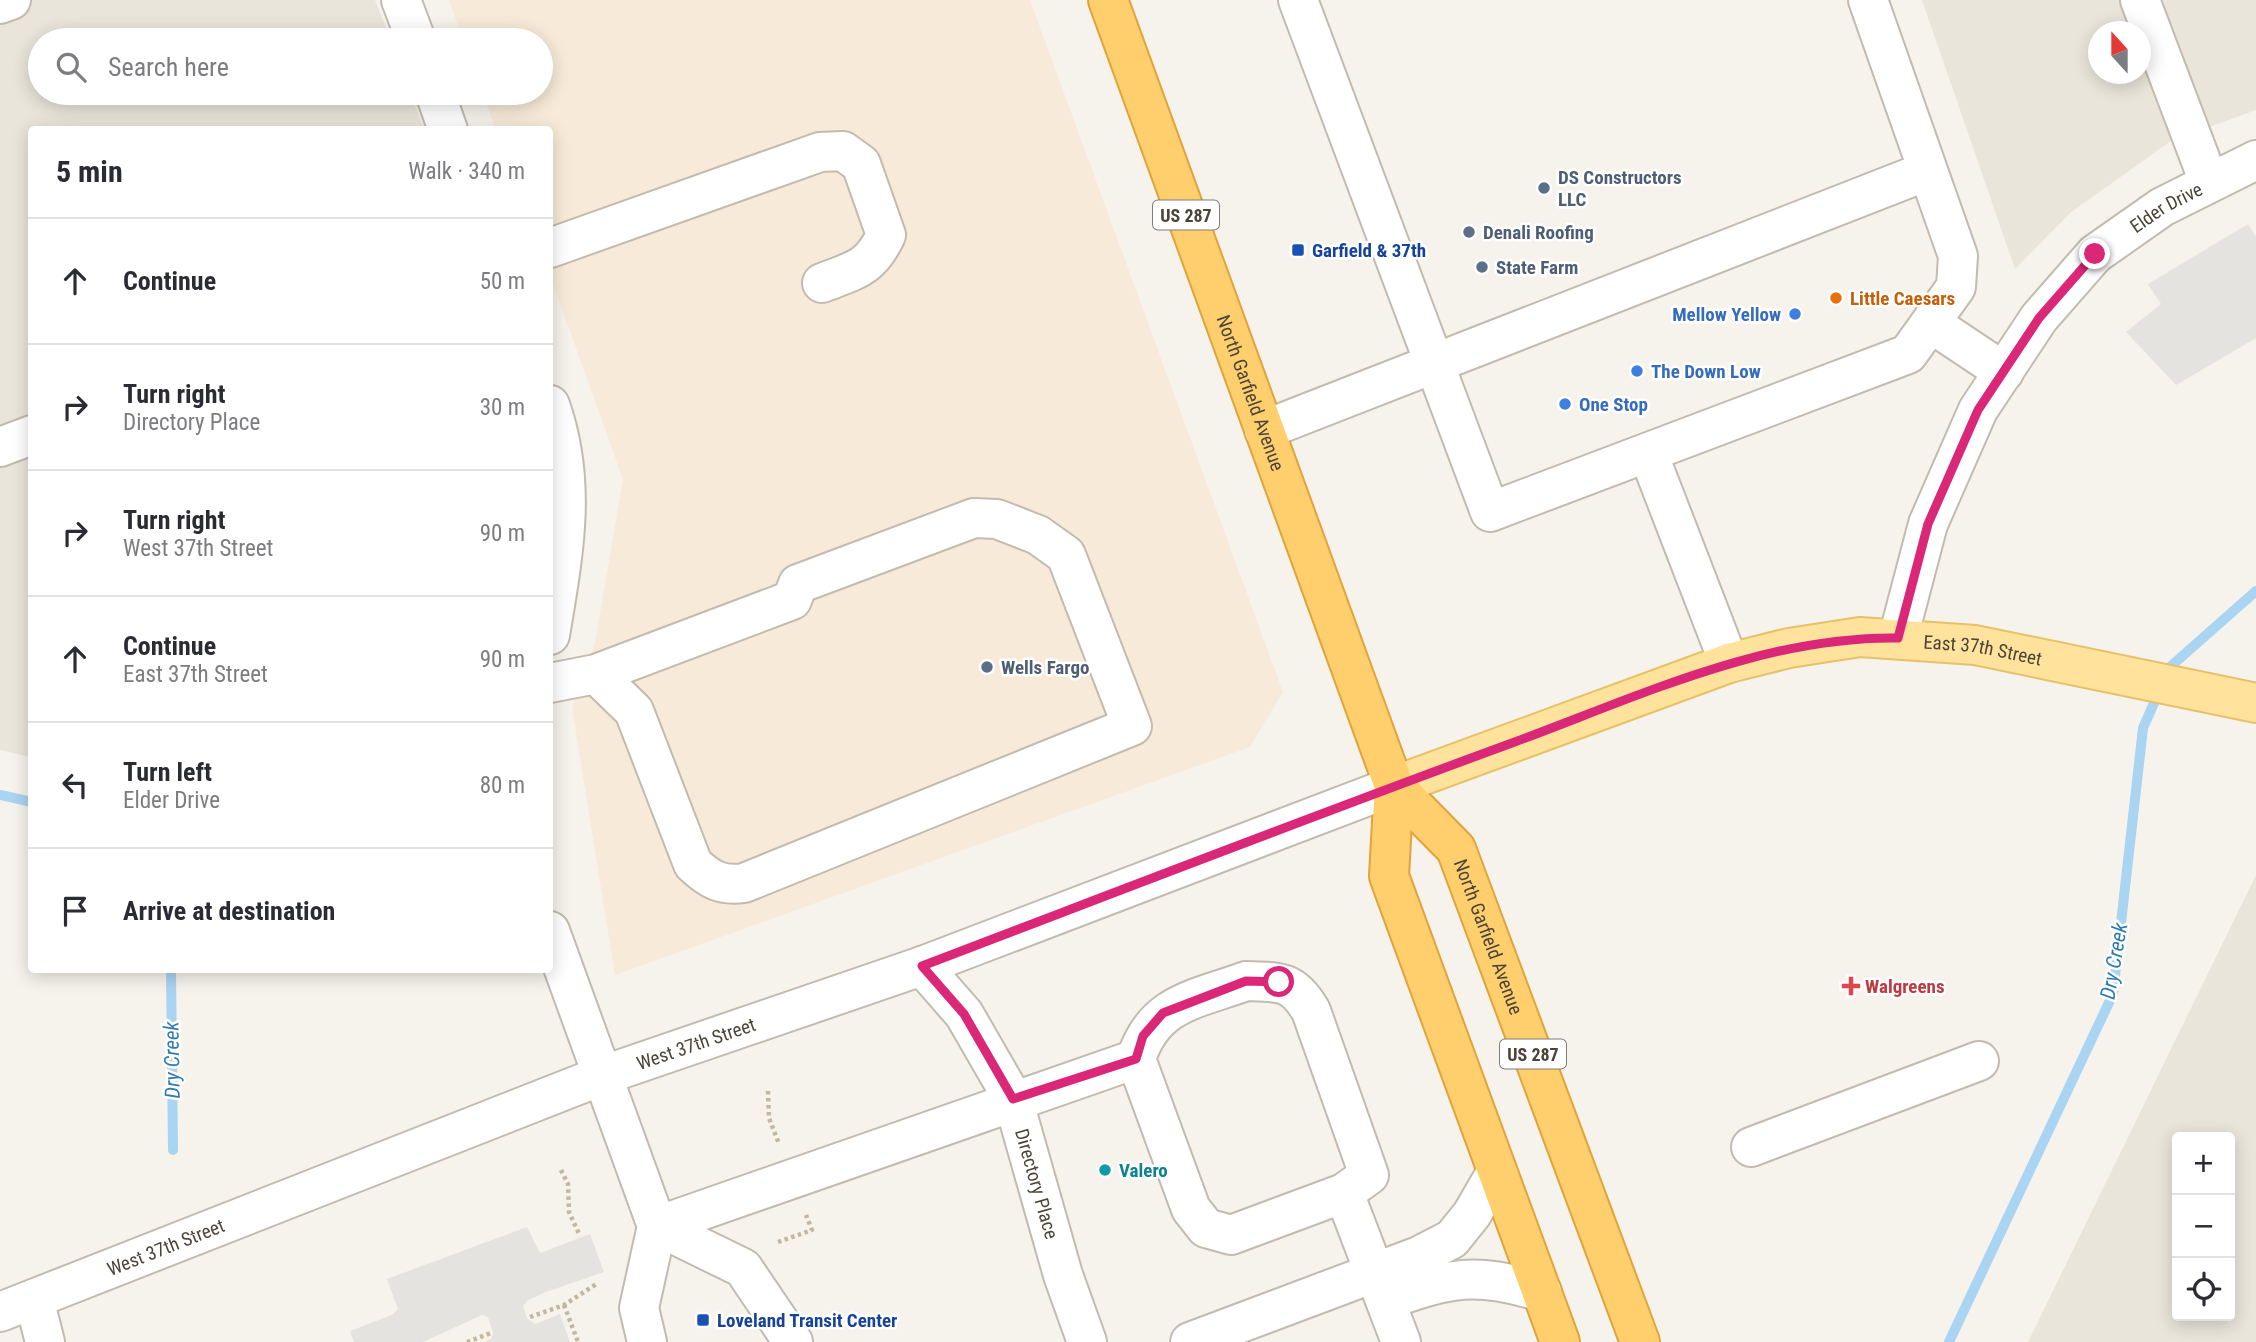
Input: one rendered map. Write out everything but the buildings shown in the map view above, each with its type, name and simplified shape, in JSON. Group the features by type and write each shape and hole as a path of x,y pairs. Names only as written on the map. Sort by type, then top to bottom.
{"highway":[{"name":"North Garfield Avenue","path":"1108,0 1394,786 1389,876 1560,1342"},
{"name":"North Garfield Avenue","path":"1394,786 1456,849 1640,1342"}],"main road":[{"name":"East 37th Street","path":"1394,786 1729,663 1860,637 1975,645 2101,673 2253,702"}],"street":[{"path":"0,4 11,0"},
{"path":"401,0 412,28"},
{"path":"1298,0 1490,512 1908,354 1932,324 1956,287 1958,256 1868,0"},
{"path":"2140,0 2209,182"},
{"path":"439,105 447,126"},
{"path":"553,247 820,152 843,151 860,164 886,235 876,257 855,270 822,283"},
{"name":"Elder Drive","path":"1898,638 1928,524 1978,410 2039,318 2095,254 2162,207 2256,160"},
{"path":"1264,429 1927,171"},
{"path":"1932,324 2004,372"},
{"path":"553,414 567,481 566,538 553,617"},
{"path":"0,447 28,436"},
{"path":"1647,453 1729,663"},
{"path":"553,682 596,674 792,600 799,584 974,518 997,519 1038,535 1066,555 1132,726 744,883 724,886 707,877 693,864 634,712 596,674"},
{"name":"West 37th Street","path":"17,1306 601,1076 922,966 1394,786"},
{"path":"553,940 657,1226 639,1308 647,1342"},
{"name":"Directory Place","path":"922,966 964,1014 1013,1099 1063,1275 1087,1342"},
{"path":"1246,981 1279,982 1299,991 1311,1011 1369,1175 1344,1194 1231,1235 1206,1228 1191,1209 1136,1059 1143,1036 1163,1013 1246,981"},
{"path":"657,1226 1013,1099 1136,1059"},
{"path":"1751,1147 1979,1061"},
{"path":"1380,1287 1452,1239 1472,1214 1497,1171"},
{"path":"1344,1194 1401,1342"},
{"path":"657,1226 743,1268 793,1342"},
{"path":"1190,1342 1380,1287 1433,1284 1475,1277 1542,1293"},
{"path":"17,1306 45,1342"}],"path":[{"path":"768,1091 769,1118 780,1148"},
{"path":"561,1170 568,1184 569,1212 580,1236"},
{"path":"778,1242 812,1230 804,1211"},
{"path":"530,1317 564,1305 598,1283"},
{"path":"564,1305 578,1342"},
{"path":"467,1342 491,1333"}],"shaded area":[{"path":"0,0 375,0 386,28 28,28 28,105 415,105 423,126 28,126 28,756 0,750"},
{"path":"449,0 1030,0 1283,692 1250,747 615,975 572,708 595,643 623,479 553,284 553,126 495,126 487,105 553,105 553,28 459,28"},
{"path":"1922,0 2256,0 2256,110 2171,141 2070,213 2015,269"},
{"path":"2248,224 2256,237 2256,338 2176,385 2126,332 2161,304 2148,284"},
{"path":"2256,875 2256,1342 2028,1342"},
{"path":"527,1227 540,1253 590,1234 604,1272 546,1292 528,1300 523,1306 527,1318 535,1324 560,1314 570,1342 484,1342 491,1339 493,1333 488,1317 482,1315 423,1342 354,1342 350,1331 392,1315 398,1309 387,1279"}],"waterway":[{"name":"Dry Creek","path":"1949,1342 2113,994 2143,728 2170,667 2256,591"},
{"name":"Dry Creek","path":"0,795 28,801"},
{"name":"Dry Creek","path":"171,973 173,1150"}],"place":[{"name":"DS Constructors LLC","path":"1544,188"},
{"name":"Denali Roofing","path":"1469,232"},
{"name":"Garfield & 37th","path":"1298,250"},
{"name":"State Farm","path":"1482,267"},
{"name":"Little Caesars","path":"1836,298"},
{"name":"Mellow Yellow","path":"1795,314"},
{"name":"The Down Low","path":"1637,371"},
{"name":"One Stop","path":"1565,404"},
{"name":"Wells Fargo","path":"987,667"},
{"name":"Walgreens","path":"1851,986"},
{"name":"Valero","path":"1105,1170"},
{"name":"Loveland Transit Center","path":"703,1320"}],"route":[{"path":"1279,982 1246,981 1163,1013 1143,1036 1136,1059 1013,1099 964,1014 922,966 1394,786 1729,663 1789,648 1860,637 1898,638 1928,524 1978,410 2039,318 2095,254"}]}
